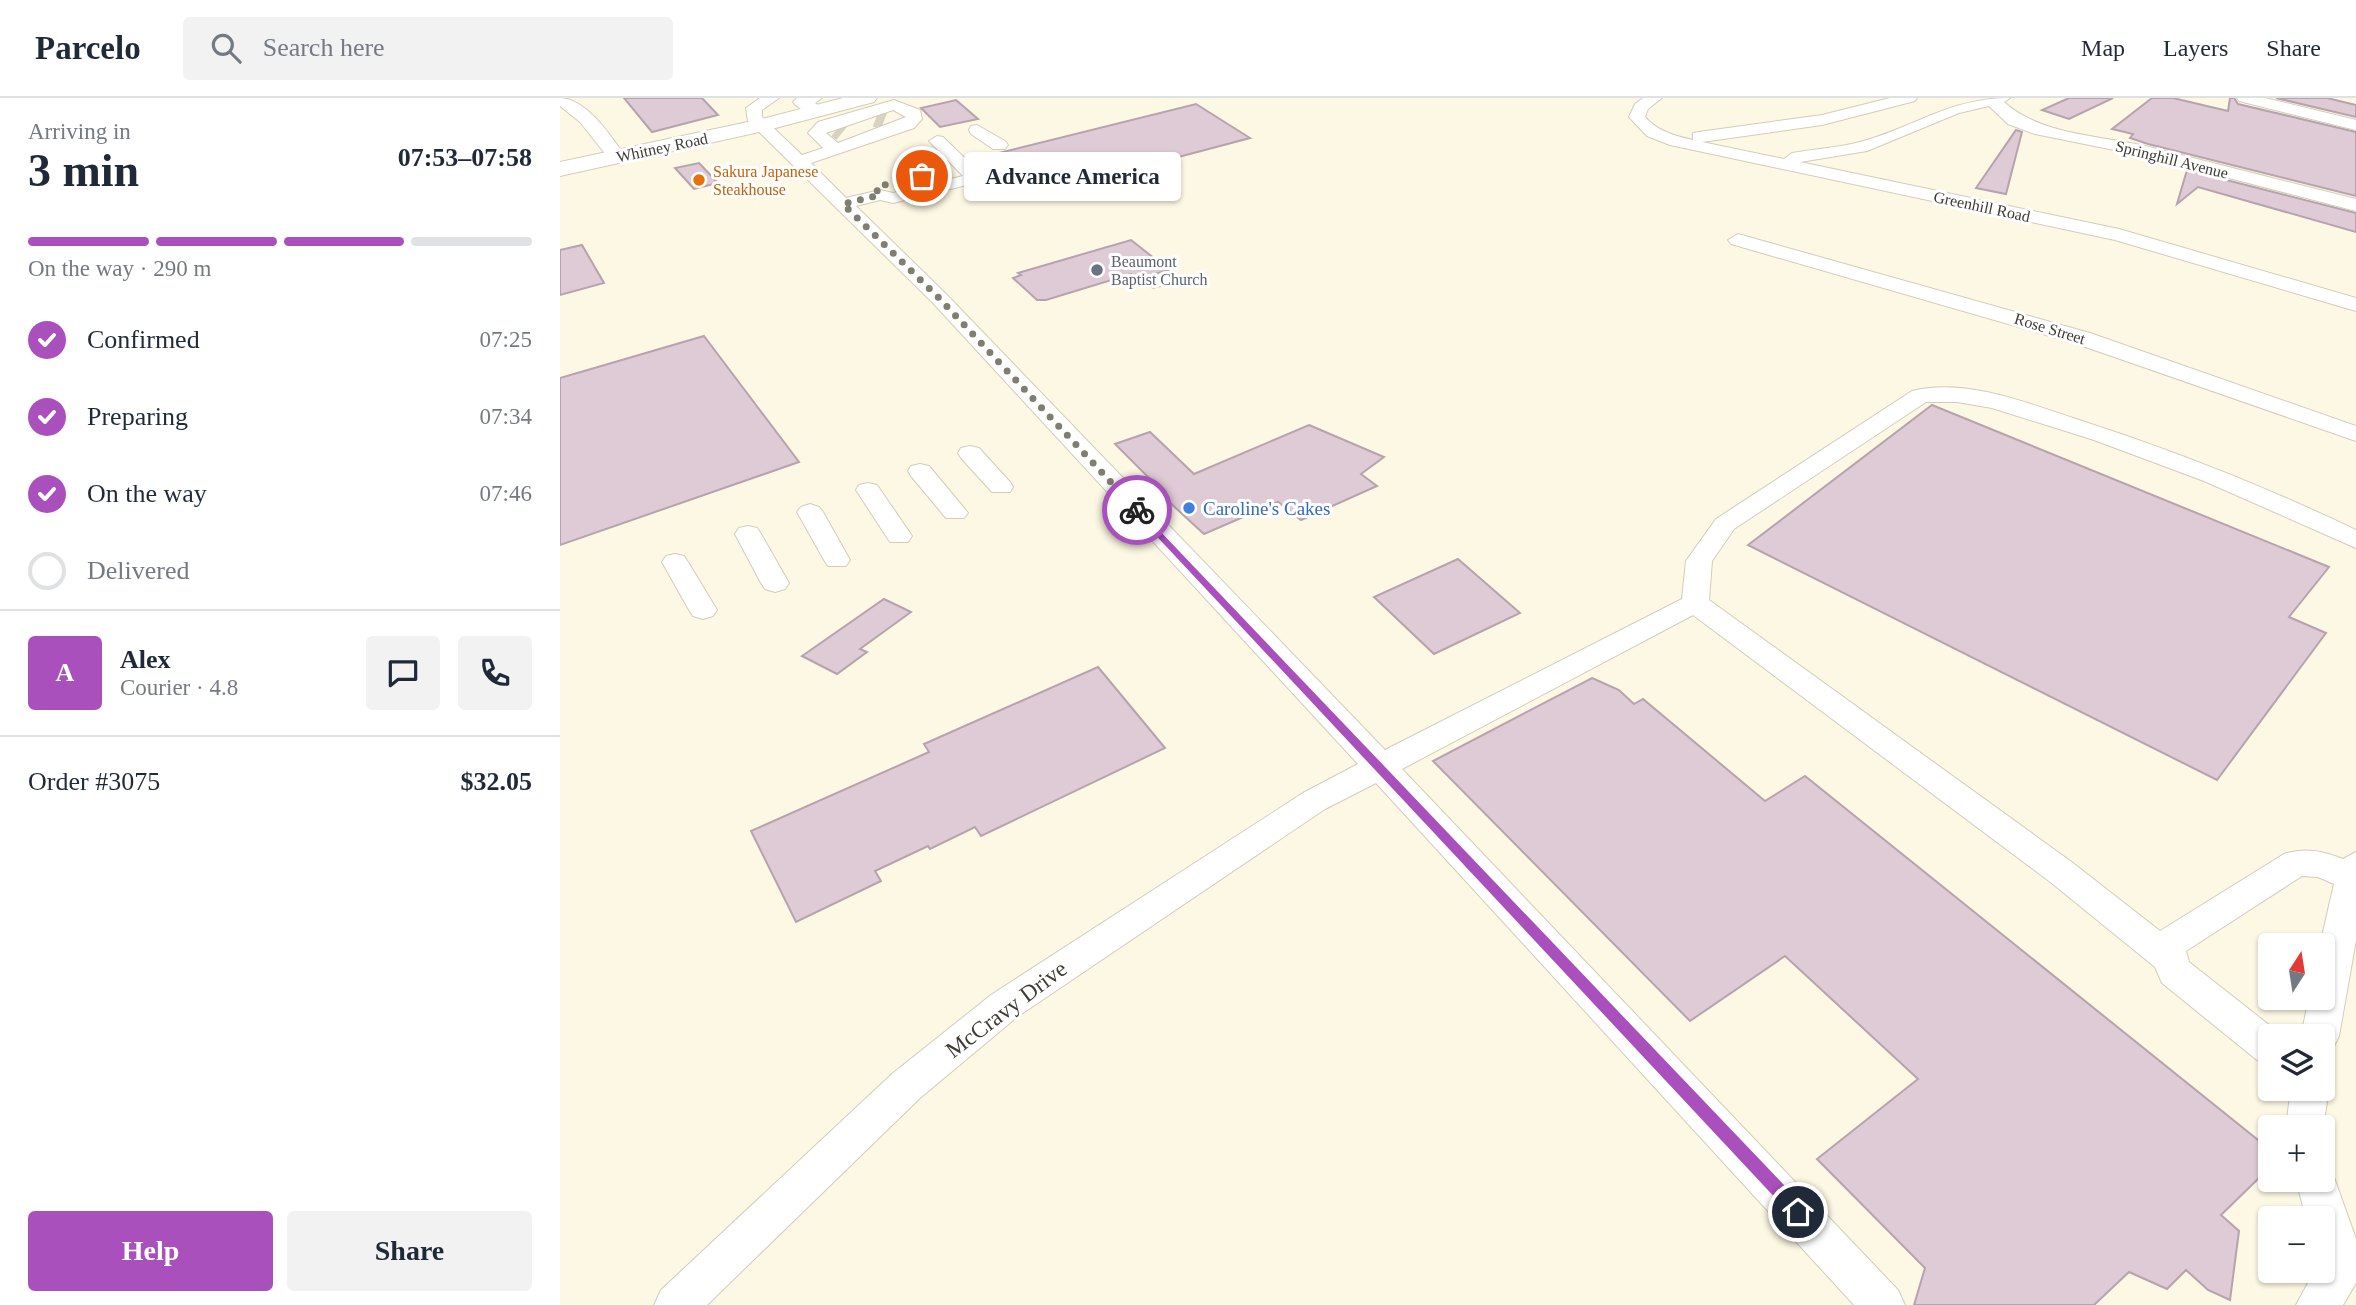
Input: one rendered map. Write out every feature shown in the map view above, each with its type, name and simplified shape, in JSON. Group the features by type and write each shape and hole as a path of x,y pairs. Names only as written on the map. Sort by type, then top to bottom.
{"main road":[{"name":"Whitney Road","path":"560,169 764,125 827,121 885,113"}],"street":[{"path":"560,98 586,119 616,156"},
{"path":"771,98 754,108 752,113 940,299 1764,1174 1883,1305"},
{"name":"Greenhill Road","path":"1654,98 1637,112 1641,123 1653,132 1678,140 2119,235 2356,305"},
{"path":"1678,140 1822,120 1909,98"},
{"path":"2245,98 2356,125"},
{"path":"1771,161 1861,147 1953,110 1998,100"},
{"name":"Springhill Avenue","path":"1998,100 2014,120 2041,130 2145,151 2356,205"},
{"path":"792,153 827,121 885,113"},
{"path":"977,130 999,145"},
{"path":"937,141 970,171"},
{"path":"843,204 880,195 893,198 970,171 1136,176"},
{"name":"Rose Street","path":"1738,240 2082,338 2356,434"},
{"path":"2169,958 2061,872 1696,603 1699,561 1725,524 1920,396 1939,394 1977,397 2150,449 2234,481 2356,540"},
{"path":"970,453 1001,487"},
{"path":"920,471 955,513"},
{"path":"868,490 899,536"},
{"path":"810,512 837,560"},
{"path":"748,534 775,583"},
{"path":"675,562 702,610"},
{"name":"McCravy Drive","path":"676,1305 906,1086 1004,1006 1289,817 1377,766 1696,603"},
{"path":"2258,1038 2175,972 2169,958 2168,944 2296,863 2321,864 2354,871 2322,1024"},
{"path":"2318,1305 2348,1264 2321,1192"}],"building":[{"path":"624,98 702,98 718,115 652,132"},
{"path":"2069,98 2113,98 2069,119 2042,110"},
{"path":"2152,98 2173,98 2228,111 2230,98 2234,98 2238,104 2356,132 2356,196 2148,144 2130,138 2133,134 2112,129"},
{"path":"2276,98 2327,98 2356,105 2356,117"},
{"path":"956,100 978,119 940,127 921,108"},
{"path":"1196,104 1250,138 1141,167 1126,157 1078,170 1046,170 1038,164 1013,170 993,170 979,158"},
{"path":"2016,130 2022,132 2006,194 1976,188"},
{"name":"Sakura Japanese Steakhouse","path":"699,163 718,183 694,189 675,168"},
{"path":"2187,170 2356,213 2356,232 2198,187 2177,204"},
{"name":"Beaumont Baptist Church","path":"1131,240 1169,270 1137,279 1131,274 1046,300 1037,300 1013,278 1021,275 1018,273"},
{"path":"582,245 604,283 560,295 560,250"},
{"path":"704,336 799,462 560,545 560,378"},
{"path":"1932,405 2329,567 2289,617 2326,633 2217,780 1748,545"},
{"path":"1309,425 1384,457 1361,474 1377,486 1301,520 1278,502 1204,534 1156,490 1159,488 1115,444 1150,432 1194,474"},
{"path":"1458,559 1520,613 1434,654 1374,597"},
{"path":"884,599 911,612 860,649 867,652 837,674 802,656"},
{"path":"1098,667 1165,748 981,836 975,827 930,849 928,846 875,871 881,881 796,922 751,831 929,752 924,744"},
{"path":"1592,678 1619,690 1634,704 1643,699 1765,801 1805,776 2258,1140 2258,1179 2221,1215 2239,1231 2230,1300 2208,1290 2186,1270 2167,1289 2129,1272 2094,1305 1914,1305 1925,1268 1817,1159 1918,1079 1785,956 1690,1021 1433,761"}],"tunnel":[{"path":"876,118 884,121"},
{"path":"837,129 842,133"}],"way so far":[{"path":"922,176 880,186 876,189 880,195 843,204 940,299 1137,510"}],"place":[{"name":"Advance America","path":"922,176"},
{"name":"Sakura Japanese Steakhouse","path":"699,180"},
{"name":"Beaumont Baptist Church","path":"1097,270"},
{"name":"Caroline's Cakes","path":"1189,508"}],"route":[{"path":"1137,510 1798,1212"}]}
